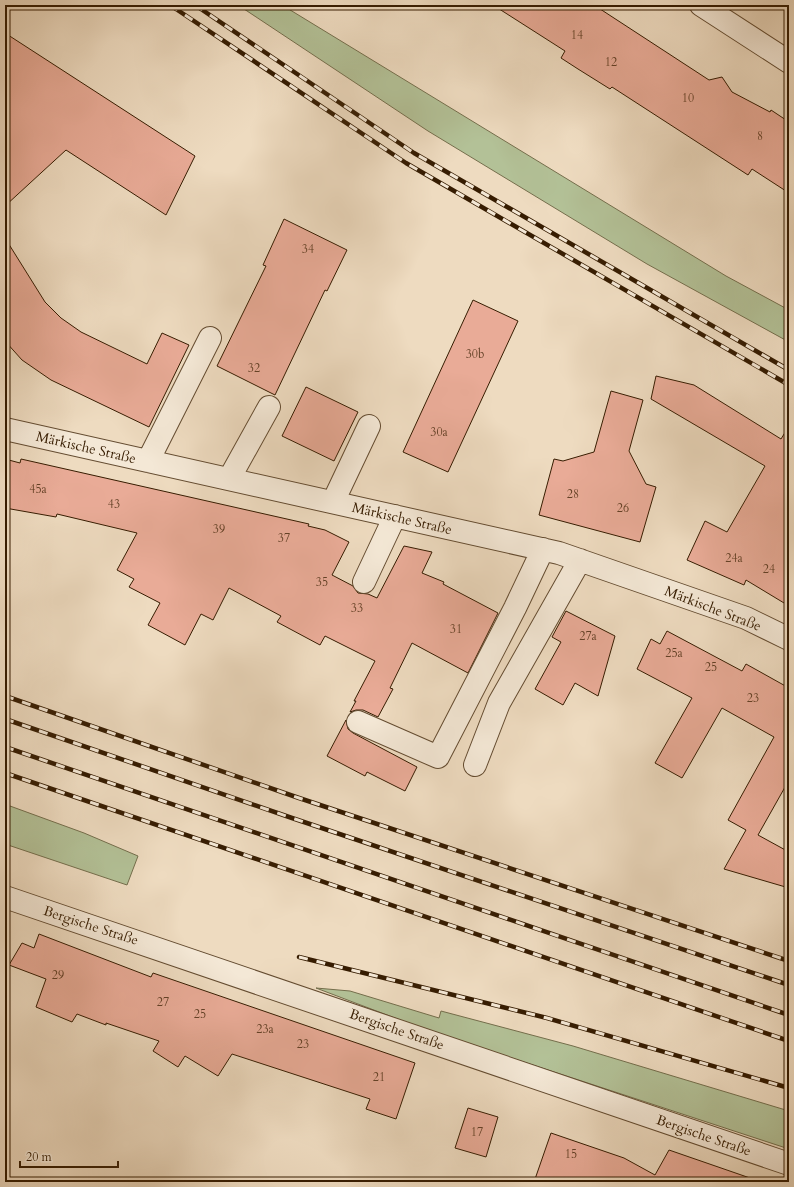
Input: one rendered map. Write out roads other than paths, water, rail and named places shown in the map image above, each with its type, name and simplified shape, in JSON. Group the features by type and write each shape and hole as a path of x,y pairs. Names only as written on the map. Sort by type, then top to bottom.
{"street":[{"path":"701,5 789,62"},
{"path":"148,461 210,338"},
{"path":"229,479 269,406"},
{"path":"333,502 369,426"},
{"name":"Märkische Straße","path":"5,430 543,549 580,560 746,618 789,639"},
{"path":"364,582 395,516"},
{"path":"358,722 438,756 515,608 543,549"},
{"path":"475,765 499,703 580,560"},
{"name":"Bergische Straße","path":"5,897 789,1164"}],"railway":[{"path":"170,5 406,163 789,385"},
{"path":"195,5 414,153 789,370"},
{"path":"5,696 299,798 789,961"},
{"path":"5,719 292,818 789,985"},
{"path":"5,747 789,1015"},
{"path":"5,773 789,1041"},
{"path":"299,957 547,1018 789,1088"}]}
